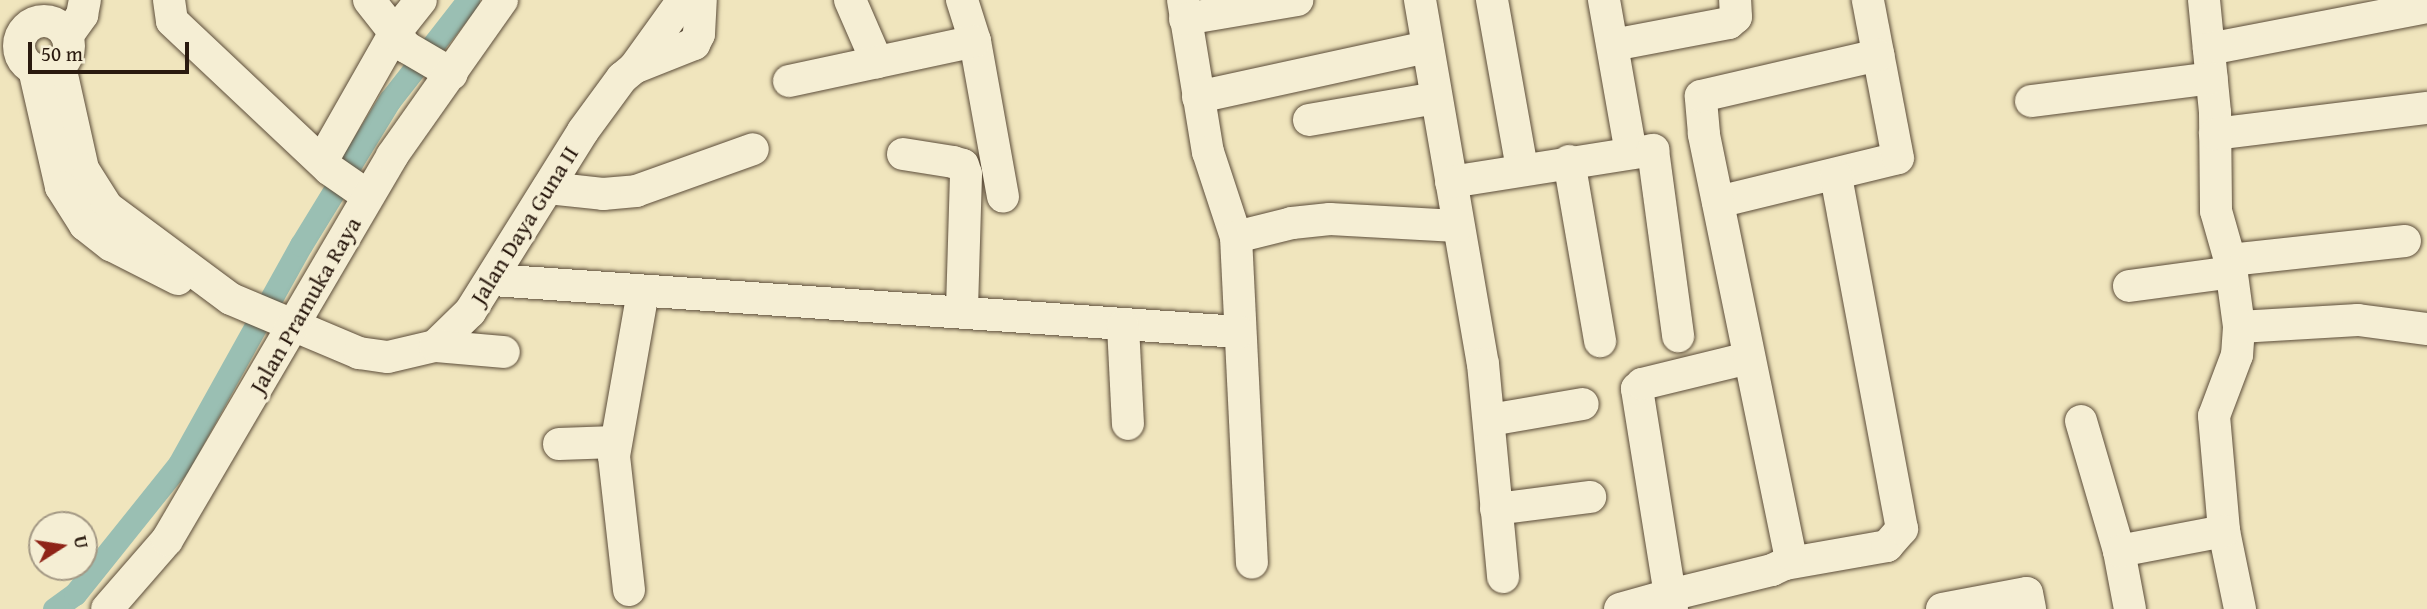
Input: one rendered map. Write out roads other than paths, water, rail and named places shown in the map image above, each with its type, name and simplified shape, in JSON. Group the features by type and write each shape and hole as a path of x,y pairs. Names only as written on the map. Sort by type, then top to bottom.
{"street":[{"path":"85,0 82,15 36,55 83,169 96,216 261,313 359,353 388,356 436,346 504,352"},
{"path":"169,0 172,21 343,178 400,40 421,0"},
{"path":"369,0 400,40 444,71"},
{"name":"Jalan Pramuka Raya","path":"119,607 167,540 261,313 343,178 444,71 502,0"},
{"path":"634,68 683,0"},
{"name":"Jalan Daya Guna II","path":"436,346 494,280 583,131 634,68 694,44 699,34 701,0"},
{"path":"850,0 877,62"},
{"path":"962,0 975,41 1003,196"},
{"path":"1252,563 1247,397 1239,332 1236,237 1208,152 1184,10 1297,0"},
{"path":"1420,0 1490,420 1503,577"},
{"path":"1492,0 1522,169"},
{"path":"1604,0 1631,153"},
{"path":"1613,45 1729,23 1736,17 1735,0"},
{"path":"1718,202 1836,176 1898,158 1868,0"},
{"path":"2204,0 2215,134 2216,211 2231,266 2239,327 2237,355 2214,416 2224,531 2240,609"},
{"path":"2031,102 2210,63 2427,7"},
{"path":"789,80 975,41"},
{"path":"1198,97 1428,47"},
{"path":"1785,564 1790,554 1718,202 1701,96 1878,55"},
{"path":"1309,120 1436,98"},
{"path":"2215,134 2427,108"},
{"path":"548,188 603,194 636,191 753,149"},
{"path":"1451,182 1569,161 1653,150 1678,336"},
{"path":"904,154 962,165 966,174 962,311"},
{"path":"1569,161 1600,341"},
{"path":"1620,609 1670,602 1785,564 1886,546 1902,529 1836,176"},
{"path":"1236,237 1292,223 1329,219 1457,226"},
{"path":"2129,286 2231,266 2405,241"},
{"path":"494,280 1239,332"},
{"path":"629,590 615,442 643,292"},
{"path":"2239,327 2358,320 2427,329"},
{"path":"1123,326 1128,424"},
{"path":"1670,602 1637,388 1749,358"},
{"path":"1490,420 1583,404"},
{"path":"2081,421 2119,551 2130,609"},
{"path":"559,444 615,442"},
{"path":"1496,509 1590,496"},
{"path":"2119,551 2224,531"},
{"path":"1942,608 2028,601"}],"waterway":[{"path":"54,609 75,594 179,464 301,245 390,100 468,0"}]}
